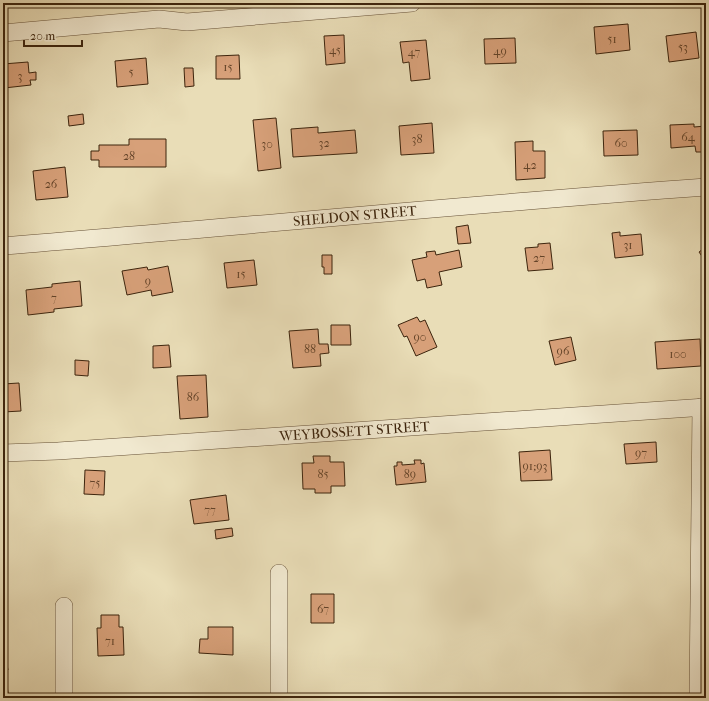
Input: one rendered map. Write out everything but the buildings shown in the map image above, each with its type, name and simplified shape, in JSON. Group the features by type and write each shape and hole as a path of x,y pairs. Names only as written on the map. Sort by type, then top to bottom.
{"street":[{"path":"3,33 158,19 187,22 412,3"},
{"name":"SHELDON STREET","path":"3,246 388,214 542,198 706,187"},
{"path":"698,698 703,407"},
{"name":"WEYBOSSETT STREET","path":"3,453 58,452 703,407"},
{"path":"279,573 280,698"},
{"path":"64,606 64,698"}]}
